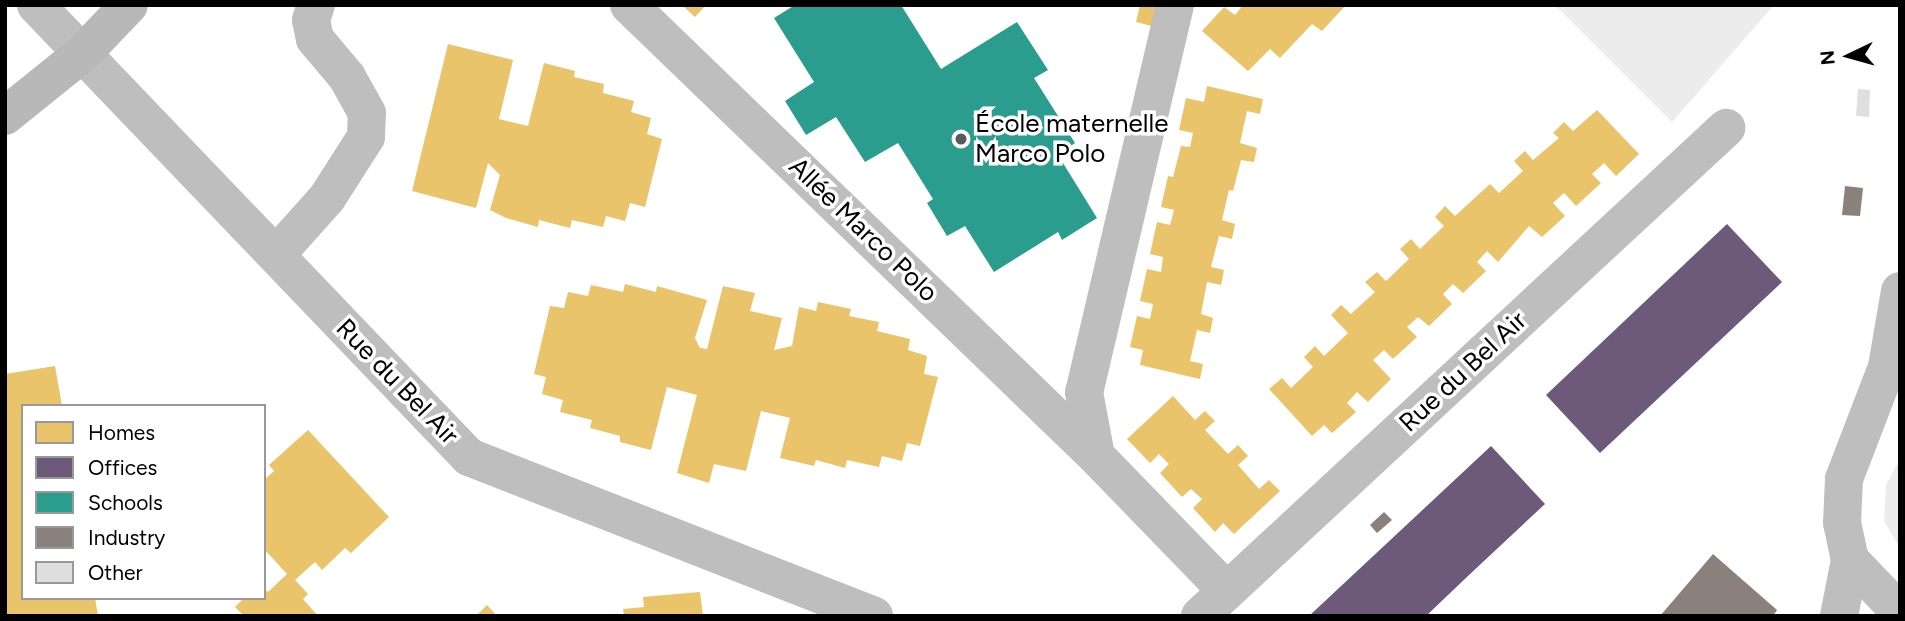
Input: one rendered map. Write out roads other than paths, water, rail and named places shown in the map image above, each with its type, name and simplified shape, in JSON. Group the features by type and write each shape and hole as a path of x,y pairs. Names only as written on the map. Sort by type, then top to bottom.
{"street":[{"name":"Rue du Bel Air","path":"36,5 469,457 794,600 874,616"},
{"path":"5,116 83,53 129,5"},
{"path":"276,255 327,198 366,137 367,113 347,76 315,39 311,20 316,5"},
{"name":"Allée Marco Polo","path":"629,5 1096,456 1214,603"},
{"path":"1096,456 1084,392 1175,5"},
{"name":"Rue du Bel Air","path":"1214,603 1726,128"},
{"path":"1839,616 1850,560 1842,523 1844,479 1887,367 1900,291"},
{"path":"1850,560 1900,612"}],"place":[{"name":"École maternelle Marco Polo","path":"961,139"}]}
